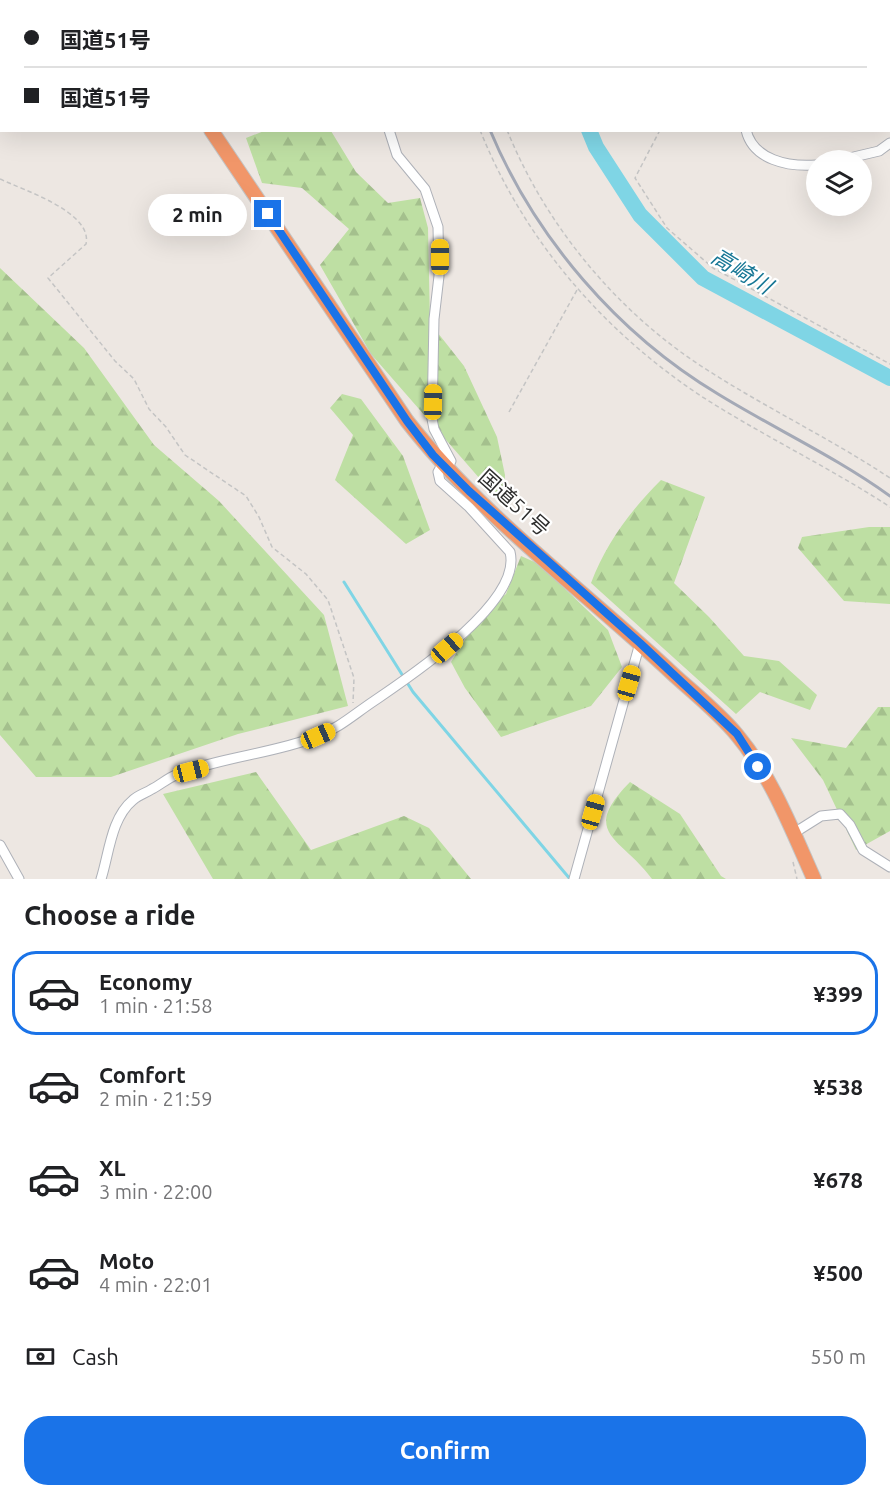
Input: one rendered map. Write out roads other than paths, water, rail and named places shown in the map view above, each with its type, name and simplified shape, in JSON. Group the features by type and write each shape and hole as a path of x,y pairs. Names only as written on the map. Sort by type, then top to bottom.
{"highway":[{"name":"国道51号","path":"212,132 407,421 445,467 737,734 779,799 814,879"}],"street":[{"path":"101,879 116,825 124,807 135,798 174,776 282,750 345,724 425,666 473,625 487,610 509,571 512,560 510,552 476,514 440,481 438,472 451,461 434,429 432,419 434,319 439,276 438,227 425,189 397,154 391,132"},
{"path":"746,132 749,142 757,152 779,162 806,164"},
{"path":"872,153 879,151 890,143"},
{"path":"574,879 640,643"},
{"path":"794,833 821,816 840,814 855,833 864,850 890,867"},
{"path":"0,845 18,879"}],"waterway":[{"name":"高崎川","path":"590,132 596,147 640,215 703,278 890,378"},
{"path":"344,582 413,692 570,879"}],"railway":[{"path":"491,132 509,170 556,245 583,280 614,313 681,370 890,496"}]}
